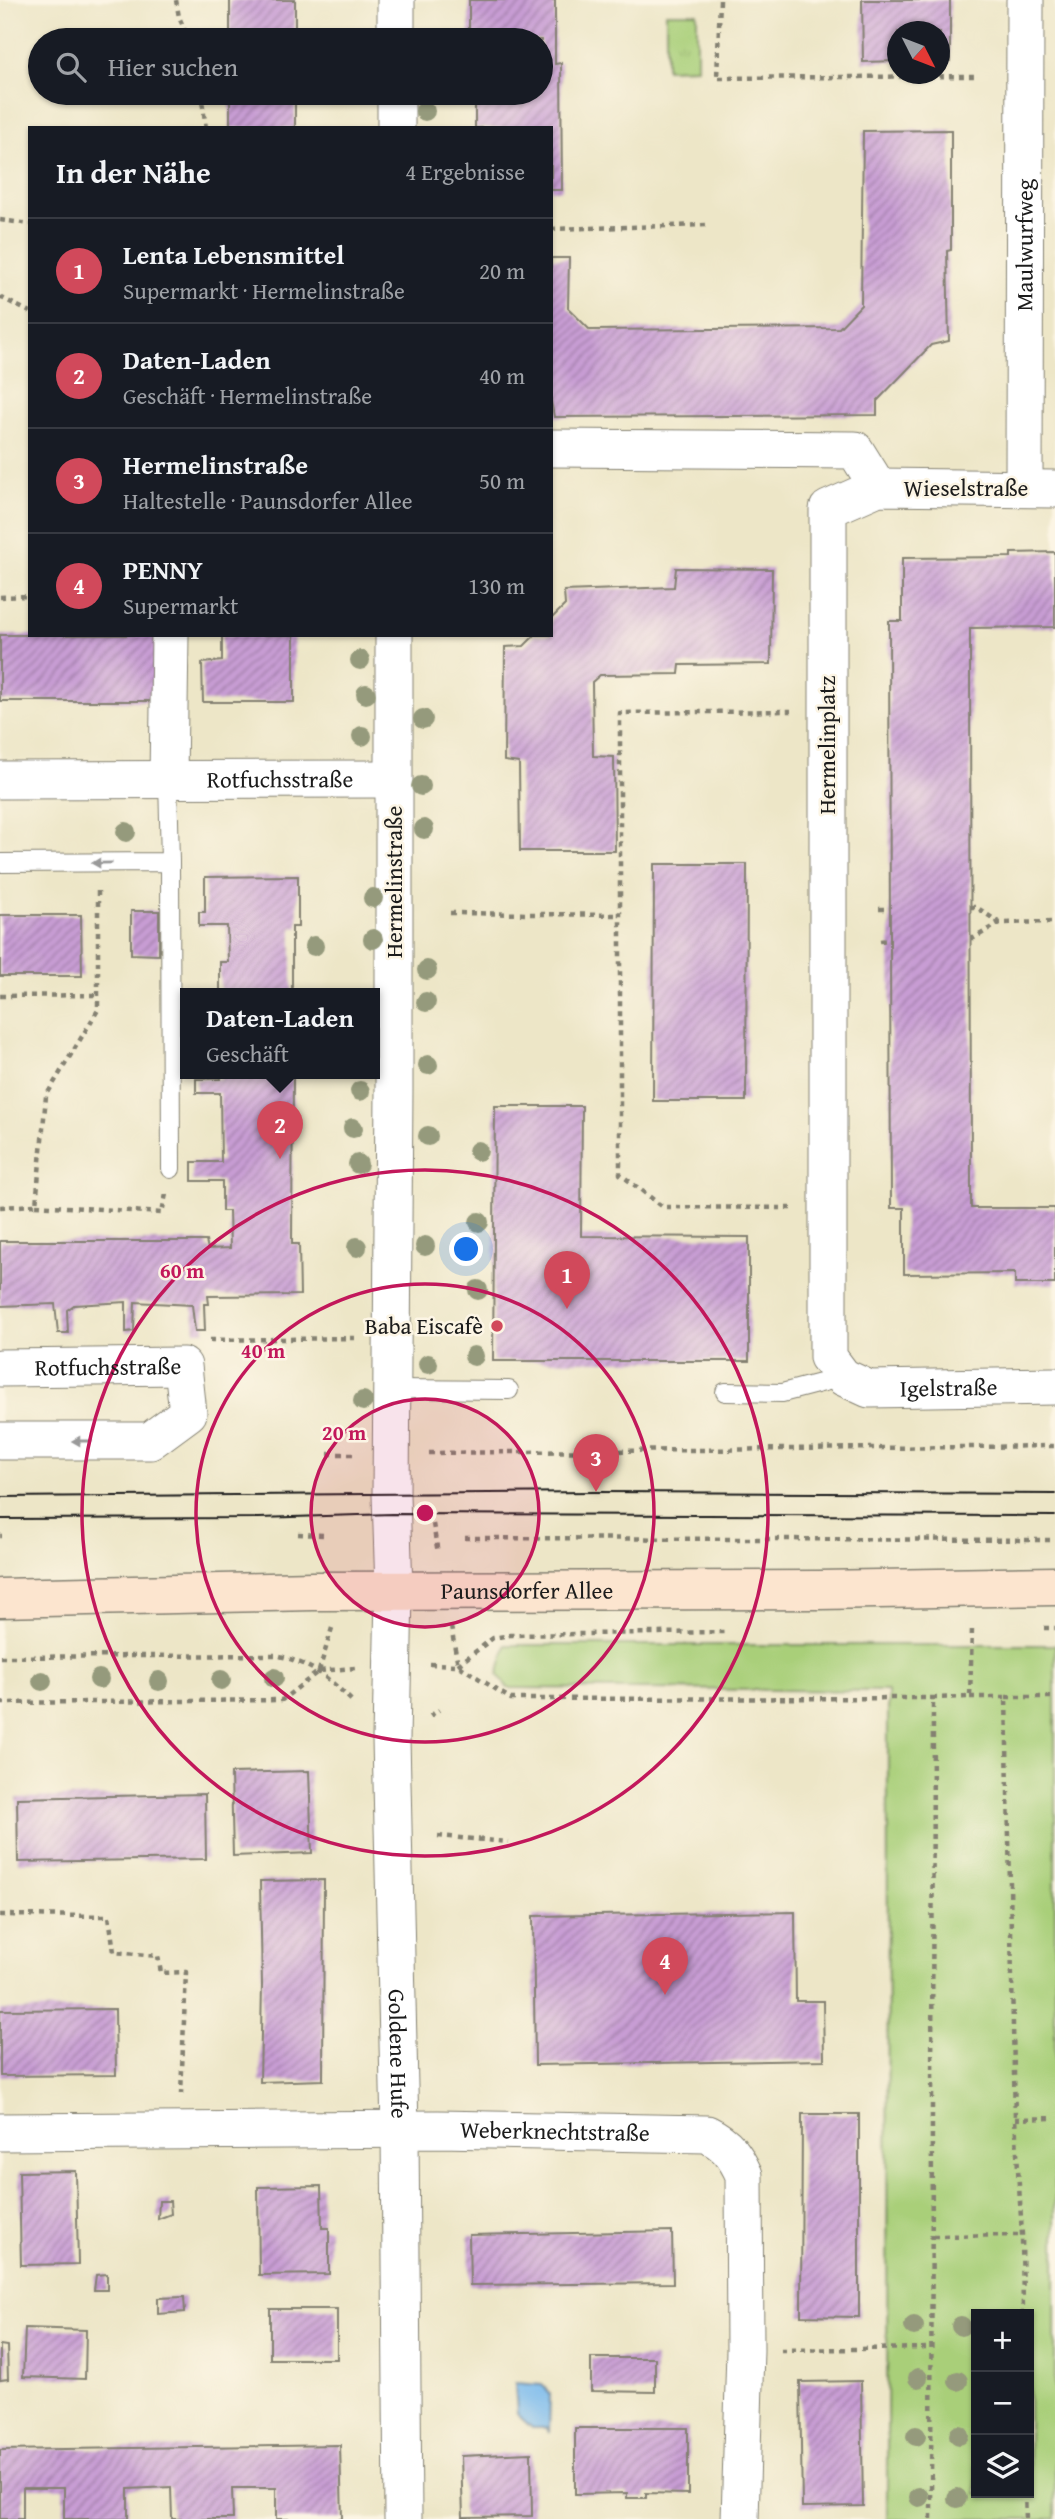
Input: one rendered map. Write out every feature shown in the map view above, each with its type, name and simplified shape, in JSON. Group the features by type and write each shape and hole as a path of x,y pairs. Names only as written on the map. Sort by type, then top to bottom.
{"main road":[{"name":"Paunsdorfer Allee","path":"0,1598 394,1591 819,1591 1055,1586"}],"street":[{"path":"396,28 397,0"},
{"name":"Maulwurfweg","path":"1025,0 1040,488"},
{"path":"396,105 396,126"},
{"path":"553,448 855,450 878,487"},
{"name":"Wieselstraße","path":"878,487 1040,488"},
{"name":"Hermelinplatz","path":"843,1377 828,1357 828,509 878,487"},
{"path":"168,779 170,637"},
{"name":"Hermelinstraße","path":"394,637 391,1495 394,1591"},
{"name":"Rotfuchsstraße","path":"0,780 393,779"},
{"name":"Rotfuchsstraße","path":"0,1368 183,1366 188,1413 150,1441 0,1441"},
{"name":"Igelstraße","path":"843,1377 869,1389 1055,1386"},
{"name":"Goldene Hufe","path":"394,1591 391,1739 400,2130 403,2519"},
{"name":"Weberknechtstraße","path":"0,2132 400,2130 707,2134 721,2141 735,2154 744,2175 745,2350 740,2519"}],"lane":[{"path":"168,779 171,1169"},
{"path":"0,863 170,862"},
{"path":"725,1392 782,1393 843,1377"},
{"path":"393,1389 509,1390"}],"path":[{"path":"177,0 178,17 183,28"},
{"path":"719,0 717,78 974,76"},
{"path":"203,105 206,126"},
{"path":"0,220 28,224"},
{"path":"553,229 707,225"},
{"path":"0,297 28,311"},
{"path":"0,597 28,596"},
{"path":"827,710 620,713 620,1174 663,1207 827,1209"},
{"path":"36,1205 46,1096 98,1010 97,863"},
{"path":"970,907 976,907 1000,923"},
{"path":"879,909 890,909"},
{"path":"450,913 620,915"},
{"path":"970,938 1000,923 1055,922"},
{"path":"880,941 890,940"},
{"path":"0,996 98,995"},
{"path":"0,1207 36,1205 162,1213 171,1169"},
{"path":"183,1366 204,1340 393,1337"},
{"path":"421,1453 1055,1446"},
{"path":"298,1534 324,1535"},
{"path":"465,1538 1055,1540"},
{"path":"1041,1628 1055,1628"},
{"path":"970,1697 972,1629 986,1629"},
{"path":"734,1632 493,1638 458,1665 511,1699 1055,1698"},
{"path":"0,1657 275,1655 300,1661 319,1671 350,1699"},
{"path":"0,1703 282,1700 319,1671"},
{"path":"931,2519 933,1698"},
{"path":"1006,1698 1015,2119 1022,2235 1023,2309"},
{"path":"439,1836 508,1842"},
{"path":"0,1915 109,1916 114,1952 158,1955 162,1973 186,1972 179,2131"},
{"path":"1015,2119 1055,2118"},
{"path":"933,2236 1022,2235"},
{"path":"745,2350 931,2348"},
{"path":"1025,2498 1026,2519"}],"green space":[{"path":"666,13 697,13 697,68 666,69"},
{"path":"506,1645 1055,1645 1055,2519 887,2519 888,1691 508,1688 498,1675"}],"water":[{"path":"515,2383 542,2385 550,2393 549,2433 547,2428 532,2428 517,2414"}],"building":[{"path":"230,0 295,0 295,28 230,28"},
{"path":"469,0 555,0 555,64 561,63 562,190 553,190 553,126 475,126 475,105 553,105 553,28 469,28"},
{"path":"862,0 950,0 950,21 887,21 887,61 863,62"},
{"path":"230,105 295,105 295,126 230,126"},
{"path":"951,130 951,250 947,251 949,341 931,345 877,401 877,415 554,417 553,258 569,258 568,308 590,330 839,328 861,305 863,131"},
{"path":"1055,552 1055,627 970,628 971,1208 1055,1208 1055,1284 1015,1284 1015,1273 904,1274 904,1208 891,1208 889,621 902,621 902,558 1011,557 1011,553"},
{"path":"676,568 772,569 771,664 680,665 679,674 600,675 592,682 593,756 614,757 615,851 520,851 519,763 504,761 505,647 524,646 533,637 553,637 553,617 565,605 564,591 674,587"},
{"path":"0,635 158,637 159,701 0,701"},
{"path":"222,637 294,637 294,702 203,702 202,663 222,661"},
{"path":"654,864 747,864 746,1101 653,1101"},
{"path":"298,876 298,927 292,927 292,988 220,988 220,962 228,962 227,926 199,926 199,912 205,912 205,877"},
{"path":"131,911 159,911 159,955 131,954"},
{"path":"0,915 81,915 82,976 0,976"},
{"path":"196,1079 293,1079 292,1244 299,1244 300,1295 208,1296 209,1304 204,1304 205,1331 195,1331 192,1305 135,1302 134,1331 126,1332 126,1302 74,1305 67,1310 68,1333 58,1333 55,1304 0,1306 0,1241 206,1241 208,1249 230,1248 229,1211 222,1211 222,1181 192,1181 192,1162 221,1162 220,1093 196,1093"},
{"path":"495,1106 582,1106 581,1236 749,1237 749,1361 493,1361"},
{"path":"309,1771 312,1853 233,1856 231,1773"},
{"path":"205,1794 206,1859 18,1862 17,1798"},
{"path":"324,1880 323,2080 260,2082 260,1881"},
{"path":"795,1912 796,2001 823,2001 824,2060 535,2065 533,1916"},
{"path":"115,2009 116,2075 0,2076 0,2010"},
{"path":"802,2114 859,2114 859,2317 801,2316"},
{"path":"76,2171 78,2264 21,2265 19,2172"},
{"path":"321,2186 322,2228 329,2228 329,2274 259,2275 258,2187"},
{"path":"159,2201 170,2201 171,2214 158,2219"},
{"path":"672,2231 673,2283 470,2285 469,2235"},
{"path":"107,2274 107,2290 94,2290 96,2275"},
{"path":"184,2297 185,2312 158,2314 158,2298"},
{"path":"270,2309 337,2309 337,2359 270,2359"},
{"path":"25,2328 86,2330 85,2379 23,2377"},
{"path":"0,2345 7,2346 8,2379 0,2380"},
{"path":"591,2358 655,2358 655,2392 591,2391"},
{"path":"861,2381 863,2506 802,2507 800,2382"},
{"path":"575,2428 688,2428 688,2494 646,2493 646,2498 627,2498 627,2493 575,2494"},
{"path":"340,2445 342,2519 276,2519 276,2488 232,2488 233,2519 172,2519 171,2487 128,2489 128,2519 64,2519 64,2488 23,2488 23,2519 0,2519 0,2450"},
{"path":"531,2453 532,2516 463,2517 461,2456"}],"tram line":[{"path":"0,1497 596,1492 1055,1494"},
{"path":"0,1519 259,1518 392,1514 1055,1516"}],"place":[{"name":"Daten-Laden","path":"280,1159"},
{"name":"Lenta Lebensmittel","path":"567,1309"},
{"name":"Baba Eiscafè","path":"497,1326"},
{"name":"Hermelinstraße","path":"596,1492"},
{"name":"PENNY","path":"665,1995"}]}
